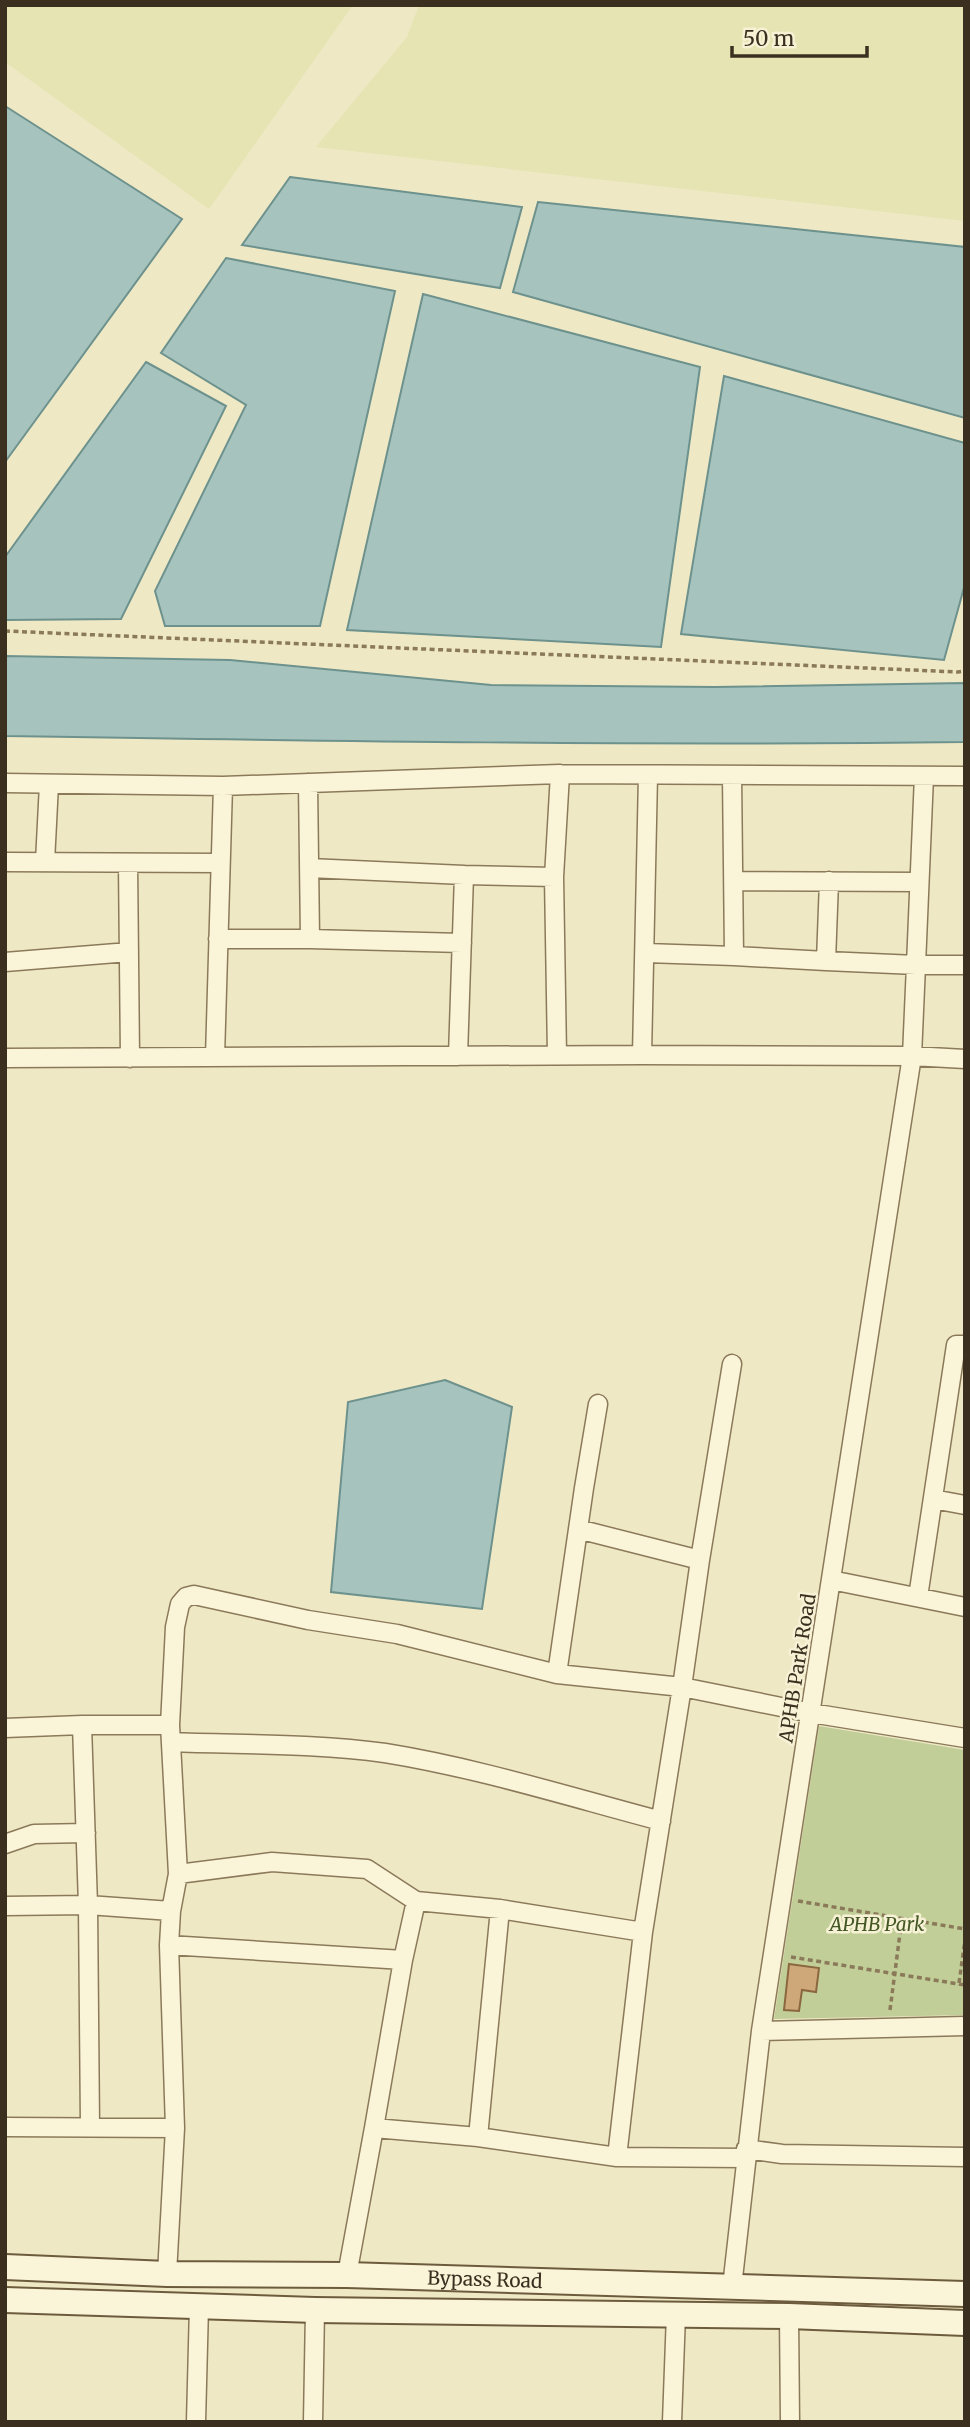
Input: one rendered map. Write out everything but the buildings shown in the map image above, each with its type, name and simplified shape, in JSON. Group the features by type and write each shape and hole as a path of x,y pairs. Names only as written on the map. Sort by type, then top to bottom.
{"main road":[{"name":"Bypass Road","path":"5,2267 167,2274 347,2275 965,2294"},
{"name":"Bypass Road","path":"5,2300 314,2310 789,2316 965,2323"}],"street":[{"path":"557,1055 554,877 560,774"},
{"path":"5,783 223,786 560,774 965,776"},
{"path":"642,1055 648,775"},
{"path":"733,775 734,956"},
{"name":"APHB Park Road","path":"732,2287 761,2031 791,1900 811,1713 912,1056 924,776"},
{"path":"308,783 310,939"},
{"path":"45,862 49,784"},
{"path":"215,1057 223,786"},
{"path":"5,862 220,863"},
{"path":"128,863 130,1058"},
{"path":"309,869 554,877"},
{"path":"458,1056 464,875"},
{"path":"734,881 919,882"},
{"path":"826,961 829,881"},
{"path":"218,939 462,943"},
{"path":"5,962 130,952"},
{"path":"646,953 965,965"},
{"path":"5,1058 642,1055 912,1056 965,1059"},
{"path":"918,1597 956,1345 965,1345"},
{"path":"617,2157 643,1932 732,1364"},
{"path":"557,1674 598,1404"},
{"path":"933,1499 965,1505"},
{"path":"578,1529 700,1560"},
{"path":"831,1580 965,1607"},
{"path":"167,2274 175,2128 169,1945 171,1911 178,1874 171,1734 175,1627 180,1604 186,1597 194,1595 397,1634 557,1674 682,1687 811,1713 965,1738"},
{"path":"5,1728 82,1725 383,1753 451,1766 661,1821"},
{"path":"82,1725 88,1905 89,2127"},
{"path":"5,1844 34,1834 86,1833"},
{"path":"178,1874 272,1862 367,1869 416,1901 500,1909 643,1932"},
{"path":"347,2275 402,1960 416,1901"},
{"path":"5,1906 88,1905 171,1911"},
{"path":"478,2137 500,1909"},
{"path":"169,1945 402,1960"},
{"path":"761,2031 965,2026"},
{"path":"5,2127 175,2128"},
{"path":"374,2128 478,2137 617,2157 746,2154 965,2157"},
{"path":"196,2422 200,2306"},
{"path":"313,2422 314,2310"},
{"path":"672,2422 676,2314"},
{"path":"789,2316 790,2422"}],"path":[{"path":"5,631 965,671"},
{"path":"791,1900 798,1913"},
{"path":"791,1900 965,1929"},
{"path":"888,2028 902,1918"},
{"path":"793,1946 791,1958 962,1984 965,1940"}],"green space":[{"path":"5,5 353,5 209,209 5,62"},
{"path":"419,5 965,5 965,221 316,147 407,37"},
{"name":"APHB Park","path":"819,1726 965,1750 965,2015 774,2019"}],"water":[{"path":"5,106 182,219 5,462"},
{"path":"290,177 522,207 500,288 242,245"},
{"path":"538,202 965,247 965,418 513,292"},
{"path":"226,258 395,291 320,626 165,626 155,591 246,405 161,353"},
{"path":"423,294 700,367 661,647 347,630"},
{"path":"146,362 226,406 121,619 5,620 5,557"},
{"path":"724,376 965,443 965,584 944,660 681,634"},
{"path":"5,656 230,660 491,685 715,687 965,683 965,742 605,743 5,736"},
{"path":"445,1380 512,1407 482,1609 331,1592 348,1402"}]}
